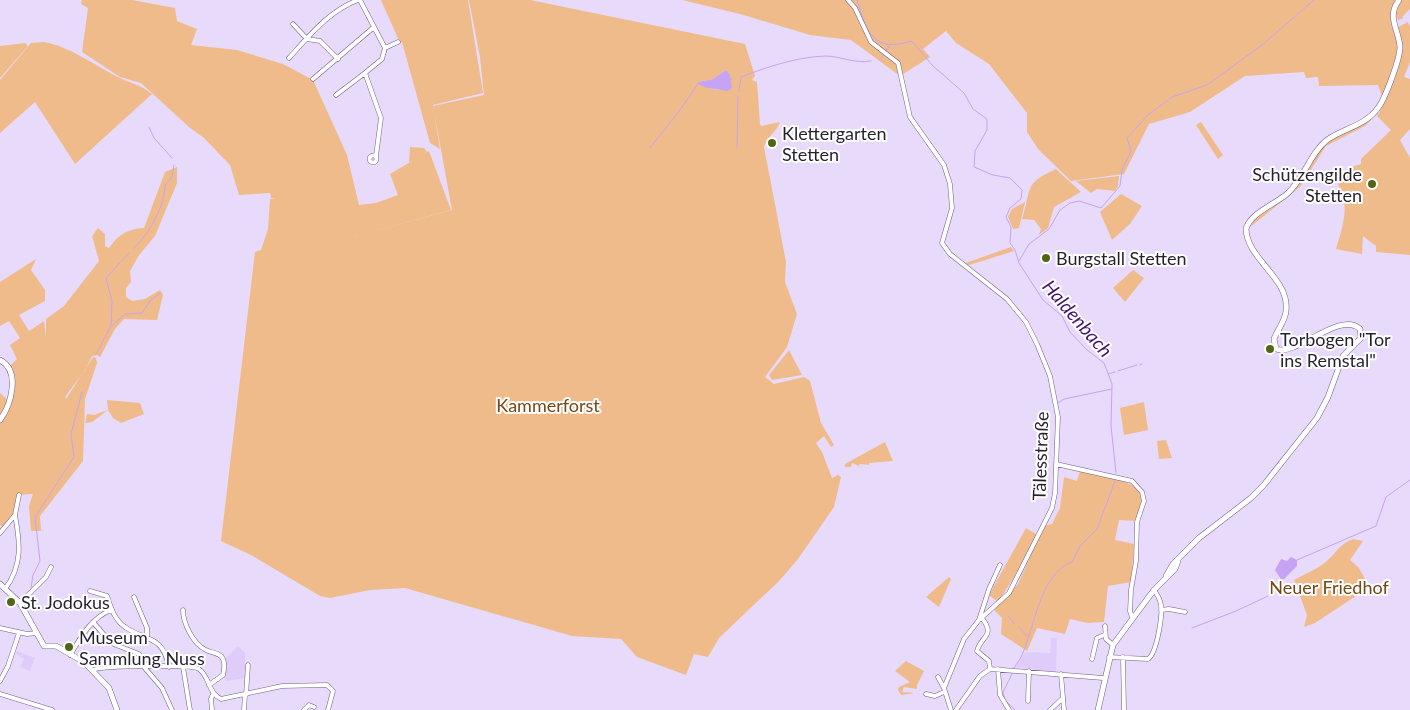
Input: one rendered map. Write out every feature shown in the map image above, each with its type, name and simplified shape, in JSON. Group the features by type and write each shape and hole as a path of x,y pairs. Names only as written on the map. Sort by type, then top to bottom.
{"main road":[{"path":"1098,710 1103,678 1113,645 1132,617 1166,576 1168,570 1199,538 1251,498 1263,486 1317,418 1328,397 1343,356 1360,338 1360,329 1350,324 1321,333 1287,350 1276,349 1274,339 1285,318 1286,298 1251,243 1246,229 1252,219 1294,187 1322,144 1364,122 1380,106 1399,54 1399,41 1392,17 1394,8 1399,0"},
{"path":"0,360 10,371 12,385 10,402 0,420"},
{"path":"0,584 20,604 44,646 56,646 84,662 109,688 117,710"}],"street":[{"path":"289,58 307,38 344,5 359,0 385,48 382,59 336,95"},
{"name":"Tälesstraße","path":"848,0 855,8 872,42 898,64 910,116 936,151 948,177 952,208 942,244 950,254 998,291 1019,312 1031,331 1048,371 1058,417 1054,501 1014,586 1003,601 981,619"},
{"path":"293,24 307,38 320,41 338,59"},
{"path":"313,79 338,59 362,35 374,27"},
{"path":"385,48 398,42"},
{"path":"365,73 381,118 376,156"},
{"path":"1056,464 1132,481 1142,492 1144,501 1137,522 1136,562 1131,590 1132,617"},
{"path":"5,589 13,576 21,550 15,515 19,495"},
{"path":"0,533 15,515"},
{"path":"926,694 935,696 944,690 964,639 981,619 989,589 1000,566"},
{"path":"20,604 46,577 51,567"},
{"path":"1109,657 1148,659 1152,657 1156,648 1161,610 1160,601 1154,590"},
{"path":"90,591 107,596 111,610 126,627 158,642 163,648 169,667"},
{"path":"134,597 147,628 147,637"},
{"path":"1161,610 1169,609 1185,612"},
{"path":"70,655 84,631 93,622 111,610"},
{"path":"183,610 186,624 199,643 204,649 220,655 223,659 223,675 209,685"},
{"path":"981,619 988,626 989,632 978,652 988,661 990,669"},
{"path":"93,622 99,632 112,643 139,654 144,667 162,688 172,710"},
{"path":"1105,626 1104,635 1113,645"},
{"path":"0,628 19,633 37,633"},
{"path":"0,681 8,666 19,633"},
{"path":"1092,659 1097,638 1104,635"},
{"path":"1123,657 1124,710"},
{"path":"244,710 248,665"},
{"path":"92,670 144,667 200,669 213,694 221,700 282,686 327,685 333,691 328,710"},
{"path":"183,667 190,710"},
{"path":"956,710 980,676 990,669 1103,678"},
{"path":"998,669 1000,695 1009,710"},
{"path":"1028,701 1029,671"},
{"path":"1061,674 1064,710"},
{"path":"938,677 951,710"},
{"path":"0,694 52,710"},
{"path":"212,710 211,699 213,694"},
{"path":"1050,710 1063,698"},
{"path":"304,710 309,706 314,707"}],"shaded area":[{"path":"726,70 730,75 732,88 728,91 707,88 698,84 698,82 713,79"},
{"path":"1291,557 1297,560 1297,566 1282,581 1275,570 1281,559 1287,561"},
{"path":"1051,638 1057,638 1056,672 1016,667 1025,652 1050,653"},
{"path":"238,646 245,653 245,678 226,681 224,678 228,666 225,665 224,660"},
{"path":"17,651 35,658 30,671 20,667 24,659 16,654"}],"green space":[{"name":"Kammerforst","path":"82,0 132,0 175,8 177,21 197,29 191,45 237,50 283,64 313,80 347,155 359,205 376,203 398,195 390,174 429,151 451,210 353,237 452,210 433,106 484,95 480,57 469,0 530,0 745,44 755,76 752,80 757,82 760,124 761,126 780,122 764,147 786,262 785,282 797,314 787,347 765,377 774,384 804,377 810,381 821,423 834,445 831,447 824,436 816,443 822,452 832,478 838,475 841,477 834,507 798,559 779,581 719,638 708,657 694,654 686,675 637,657 621,639 572,636 405,588 370,590 330,598 320,596 251,555 221,541 255,252 261,250 268,229 270,199 276,198 271,198 270,193 239,195 230,165 204,138 189,127 141,83 120,77 82,52 88,8 81,4","holes":["726,70 732,88 715,90 698,82 713,79"]},
{"path":"381,0 468,0 483,93 433,105 440,149 430,143 402,42 400,43"},
{"path":"682,0 1396,0 1393,6 1392,23 1398,46 1382,96 1378,85 1319,86 1318,77 1306,78 1304,72 1245,76 1190,112 1149,124 1124,174 1071,181 1038,149 1027,132 1027,113 989,64 956,43 946,31 923,49 930,57 900,76 851,40 810,35 740,14"},
{"path":"1401,0 1410,0 1410,9 1402,17 1404,18 1398,20 1395,10"},
{"path":"1408,22 1410,27 1410,62 1404,77 1410,79 1410,129 1400,140 1410,158 1410,255 1376,252 1376,246 1363,236 1362,254 1336,249 1343,225 1345,208 1342,192 1338,185 1354,166 1361,164 1361,159 1391,130 1377,116 1389,93 1400,62 1402,41 1398,27"},
{"path":"44,42 73,52 152,94 75,164 35,102 0,133 0,80 31,43"},
{"path":"25,43 28,46 0,78 0,46"},
{"path":"1372,119 1365,126 1326,146 1300,187 1250,227 1256,218 1284,199 1299,183 1326,142"},
{"path":"1201,122 1223,155 1218,159 1196,125"},
{"path":"410,147 424,148 427,152 409,163"},
{"path":"177,167 177,183 155,236 139,255 130,271 131,282 126,288 126,297 132,301 145,299 160,290 163,295 157,320 124,319 115,329 100,357 97,355 92,356 86,368 93,357 96,358 97,363 85,399 83,461 40,516 41,531 31,531 29,506 33,494 18,495 15,511 5,528 0,525 0,393 8,400 13,377 10,366 17,359 10,345 20,338 9,321 0,326 0,282 36,259 31,270 45,290 45,301 19,315 29,331 44,321 46,338 46,319 64,306 99,261 92,236 98,228 105,234 105,246 109,248 124,234 144,228 165,172","holes":["82,374 66,399 65,397"]},
{"path":"1056,169 1081,192 1054,207 1048,228 1039,235 1041,229 1034,220 1022,219 1028,194 1033,183"},
{"path":"1119,176 1118,186 1115,191 1097,189 1091,193 1076,181"},
{"path":"1121,194 1142,206 1130,224 1112,240 1100,212"},
{"path":"1025,202 1019,228 1013,229 1008,217 1012,209"},
{"path":"1011,247 1014,251 966,266 963,264"},
{"path":"1133,270 1144,278 1125,302 1113,288"},
{"path":"789,350 802,375 772,380 769,375"},
{"path":"107,400 140,403 144,414 121,423 113,418 108,410"},
{"path":"1144,402 1148,430 1124,435 1120,408"},
{"path":"108,410 92,422 85,423 87,414 94,415"},
{"path":"1166,440 1172,458 1159,459 1157,441"},
{"path":"885,442 893,461 869,463 869,465 860,464 859,466 852,463 851,467 845,467 845,464"},
{"path":"1080,471 1125,482 1133,486 1142,498 1136,521 1119,520 1115,540 1134,544 1131,582 1108,586 1104,622 1088,623 1070,619 1065,634 1037,628 1027,651 1001,634 1002,618 994,610 1018,584 1044,526 1052,524 1060,508 1064,477 1077,481"},
{"path":"1026,528 1036,534 1016,574 998,602 989,595"},
{"name":"Neuer Friedhof","path":"1353,539 1363,541 1350,560 1359,568 1366,581 1356,589 1356,596 1315,623 1304,627 1307,615 1294,580 1320,566 1343,544"},
{"path":"949,577 951,579 939,607 926,597"},
{"path":"906,661 924,671 917,689 904,687 902,692 915,693 901,695 898,690 899,687 910,682 895,671"}],"waterway":[{"name":"Haldenbach","path":"857,0 864,22 874,37 880,42 888,44 912,41 932,65 964,93 973,109 987,119 987,130 975,151 974,167 993,175 1010,178 1022,190 1021,199 1010,208 1006,217 1011,227 1010,243 1015,250 1019,263 1043,300 1062,316 1070,332 1086,349 1104,363 1112,384 1111,426 1116,473"},
{"path":"1019,261 1029,244 1049,229 1060,210 1070,203 1079,201 1101,208 1120,186 1122,170 1131,151 1127,138 1148,115 1172,97 1207,85 1262,45 1314,0"},
{"path":"881,59 890,45"},
{"path":"739,91 741,77 793,60 825,56 865,62 871,61"},
{"path":"650,148 698,84"},
{"path":"737,148 738,96"},
{"path":"149,127 154,138 172,158"},
{"path":"134,248 155,219 162,202 165,185 172,177 174,165"},
{"path":"96,354 111,326 112,301 106,278 129,253"},
{"path":"112,326 125,314 142,313 150,301 160,293"},
{"path":"1118,371 1137,365"},
{"name":"Haldenbach","path":"1108,374 1115,372"},
{"path":"1058,403 1064,399 1112,389"},
{"path":"31,588 33,575 40,561 35,517 74,457 71,434 82,392"},
{"path":"1297,560 1376,526 1386,497 1410,480"},
{"name":"Haldenbach","path":"1014,668 1022,655 1046,589 1053,577 1061,568 1072,562 1080,546 1097,529 1115,481"},
{"path":"1271,592 1274,586"},
{"path":"1192,628 1268,596"},
{"path":"1008,616 1015,624"},
{"path":"1019,627 1027,636"},
{"name":"Haldenbach","path":"1013,672 1003,692 1005,700 1015,710"}],"place":[{"name":"Klettergarten Stetten","path":"772,143"},
{"name":"Schützengilde Stetten","path":"1372,184"},
{"name":"Burgstall Stetten","path":"1046,258"},
{"name":"Torbogen \"Tor ins Remstal\"","path":"1270,349"},
{"name":"St. Jodokus","path":"11,602"},
{"name":"Museum Sammlung Nuss","path":"69,647"}]}
